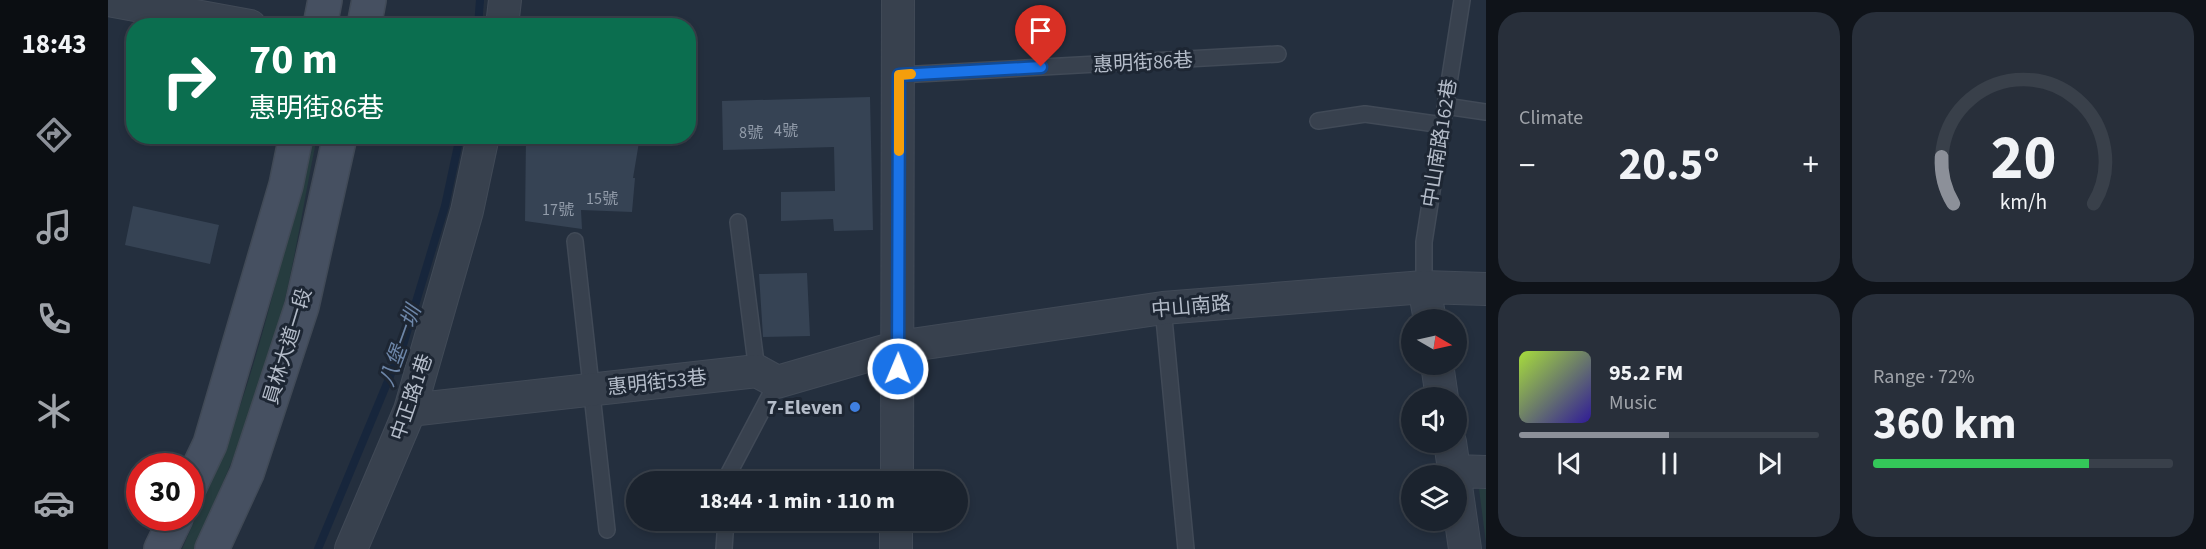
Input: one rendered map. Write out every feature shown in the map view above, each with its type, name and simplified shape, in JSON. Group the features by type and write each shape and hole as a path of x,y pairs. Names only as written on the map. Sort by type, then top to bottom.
{"main road":[{"path":"322,18 325,0"},
{"path":"366,18 369,0"},
{"path":"204,453 213,432 286,185 294,144"},
{"name":"員林大道一段","path":"212,549 247,473 302,306 338,144"},
{"path":"161,549 170,531"}],"street":[{"path":"108,0 206,18"},
{"path":"503,18 505,0"},
{"path":"897,471 898,0"},
{"name":"中正路1巷","path":"351,549 410,410 467,211 481,144"},
{"path":"1424,287 1428,309"},
{"name":"中山南路","path":"898,347 1163,308 1424,287 1486,289"},
{"name":"惠明街53巷","path":"410,410 592,389 767,376 898,347"},
{"path":"1467,470 1486,472"},
{"path":"896,531 896,549"},
{"path":"1463,531 1465,549"}],"lane":[{"name":"中山南路162巷","path":"1424,287 1424,242 1462,0"},
{"name":"惠明街86巷","path":"899,75 1278,54"},
{"path":"1445,106 1486,112"},
{"path":"1318,121 1365,114 1443,125"},
{"path":"729,471 767,376 738,222"},
{"path":"575,241 607,530"},
{"path":"1163,308 1186,549"},
{"path":"724,549 725,531"}],"green space":[{"path":"309,144 316,144 290,277 271,353 241,438 204,526 204,498 246,388 273,295"},
{"path":"1479,489 1486,489 1486,543"},
{"path":"190,531 202,531 194,549 182,549"}],"building":[{"path":"870,97 873,230 834,231 833,219 781,221 781,192 835,191 834,147 723,150 722,101"},
{"path":"526,144 639,144 633,178 635,178 632,212 581,210 582,229 525,221"},
{"path":"133,206 219,225 210,264 125,245"},
{"path":"807,273 810,336 763,337 759,274"}],"waterway":[{"name":"八堡一圳","path":"479,18 480,0"},
{"name":"八堡一圳","path":"318,549 403,345 445,206 458,144"}],"slow traffic":[{"path":"899,151 899,75 911,74"}],"place":[{"name":"7-Eleven","path":"855,407"}],"route":[{"path":"898,369 899,75 1041,67"}]}
